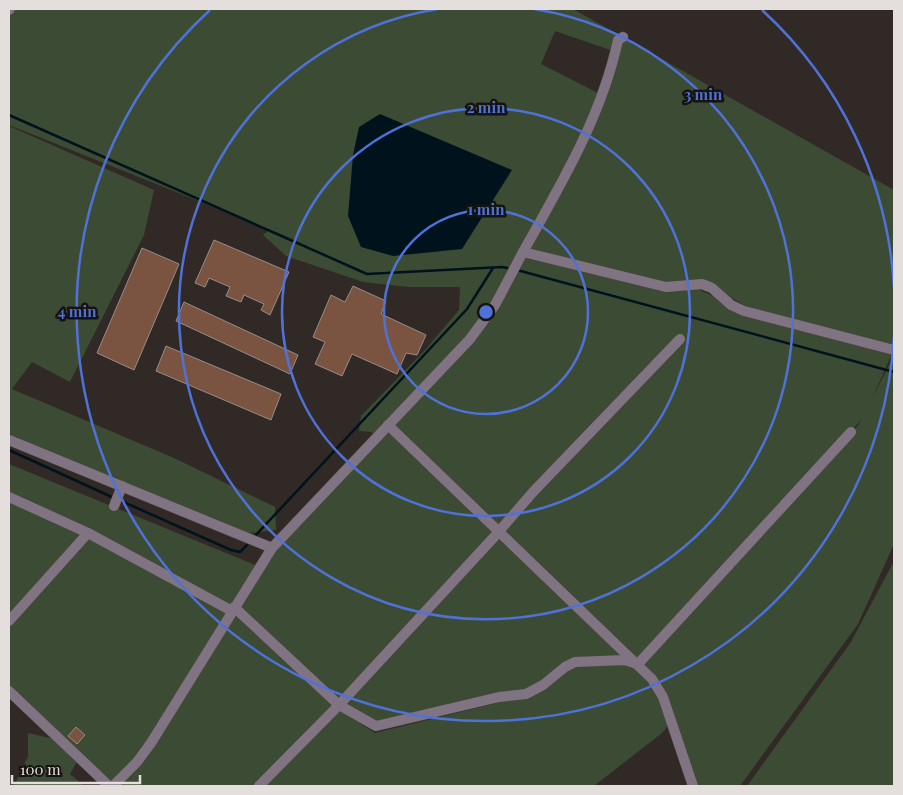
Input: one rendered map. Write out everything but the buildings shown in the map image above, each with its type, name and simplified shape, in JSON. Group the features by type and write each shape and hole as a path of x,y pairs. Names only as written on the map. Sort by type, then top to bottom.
{"street":[{"path":"9,691 111,786 137,762 151,743 272,548 470,339 486,318 570,167 601,95 618,40 623,37"},
{"path":"523,252 666,287 702,284 712,288 731,305 744,311 894,350"},
{"path":"259,786 339,705 498,530 680,340"},
{"path":"388,424 638,664 658,686 693,786"},
{"path":"638,664 850,432"},
{"path":"9,440 272,548"},
{"path":"114,506 122,486"},
{"path":"9,497 88,534 233,609 339,705 376,726 499,697 526,694 543,685 564,667 575,662 625,660 638,664"},
{"path":"9,621 88,534"}],"green space":[{"path":"9,9 573,9 894,190 894,349 872,399 894,355 894,544 858,624 740,786 693,786 671,722 662,733 594,786 266,786 340,710 375,733 533,694 526,694 376,726 339,705 262,786 109,786 77,762 70,774 84,786 14,786 28,756 28,733 59,740 9,691 9,464 260,567 377,436 371,432 359,431 361,416 425,350 459,310 460,287 408,287 363,282 286,256 263,235 269,230 311,246 9,125","holes":["555,31 616,52 600,94 541,64","696,288 712,288 758,312 731,305","862,419 845,445 736,557"]},
{"path":"9,126 154,190 144,235 70,382 32,362 12,389 174,458 275,507 276,530 239,534 9,434"},
{"path":"894,561 894,786 747,786 851,642"}],"water":[{"path":"380,114 512,170 462,249 393,256 361,247 348,216 353,155 359,127"}],"waterway":[{"path":"9,115 367,274 502,267 512,269"},
{"path":"254,537 467,309 493,268"},
{"path":"517,270 894,372"},
{"path":"9,450 114,498"},
{"path":"119,500 231,550 240,552 251,541"}]}
